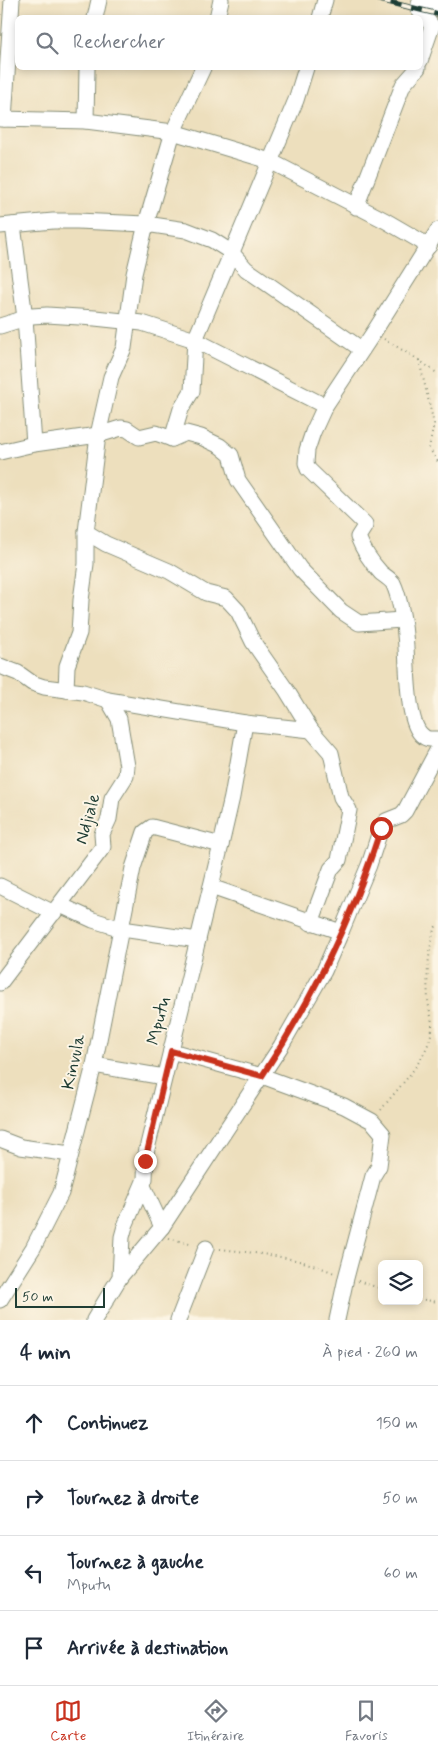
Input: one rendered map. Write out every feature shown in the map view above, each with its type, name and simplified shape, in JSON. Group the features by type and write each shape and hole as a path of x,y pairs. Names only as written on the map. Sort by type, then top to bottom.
{"street":[{"path":"12,0 2,119 86,122 174,132 270,162 386,221 429,246"},
{"path":"96,15 99,0"},
{"path":"218,15 221,0"},
{"path":"321,15 325,0"},
{"path":"423,15 418,9 420,0 438,5"},
{"path":"423,15 432,26 423,52"},
{"path":"86,122 87,70"},
{"path":"66,690 67,666 79,632 80,600 86,564 86,532 98,435 111,376 124,348 134,274 146,224 174,132 202,70"},
{"path":"172,439 181,409 192,391 195,340 296,100 305,70"},
{"path":"356,207 403,85 416,70"},
{"path":"34,444 25,318 7,226 53,221 146,224 186,230 212,240 231,252 246,269 361,349"},
{"path":"438,230 325,406 313,432 307,450 306,463 308,469 365,524 358,538 360,544 382,574 392,581 406,635 406,675 414,721 422,736 438,739"},
{"path":"0,326 25,318 47,315 142,323 195,340 325,406"},
{"path":"0,452 34,444 98,435 121,428 127,429 139,437 156,434 172,439 186,432 201,437 226,450 231,455 238,480 300,569 341,611 359,623 402,620"},
{"path":"86,532 106,544 169,571 206,593 226,598 238,611 253,642 311,730 331,753 342,797 349,810 339,860 331,870 311,923"},
{"path":"0,666 18,673 38,685 83,692 108,700 244,723 311,730"},
{"name":"Ndjiale","path":"0,983 101,850 103,843 102,834 108,819 112,798 126,776 127,766 119,718 108,700"},
{"name":"Mputu","path":"94,1320 120,1277 122,1237 146,1175 146,1153 222,845 244,723"},
{"path":"120,1277 159,1231 282,1046 324,971 370,865 381,828 386,821 401,815 405,811 438,749"},
{"name":"Kinvula","path":"0,1300 33,1248 61,1193 94,1065 133,868 145,832 150,827 222,845"},
{"path":"0,886 57,909 122,929 198,940"},
{"path":"211,887 341,932"},
{"path":"171,1051 262,1076 344,1106 372,1122 383,1134 379,1166 373,1176 337,1320"},
{"path":"94,1065 164,1077"},
{"path":"0,1139 21,1147 70,1154"},
{"path":"143,1186 159,1231"},
{"path":"178,1320 206,1248"}],"path":[{"path":"374,332 438,374"},
{"path":"419,360 434,424 429,448 438,462"},
{"path":"372,1122 418,1062 428,1042 432,1027 428,999 427,966 434,929 438,924"},
{"path":"159,1231 206,1248 284,1257 311,1264 346,1278 378,1287"},
{"path":"423,1300 438,1302"}],"railway":[{"path":"380,0 438,14"}],"route":[{"path":"145,1161 171,1051 262,1076 282,1046 324,971 370,865 381,828"}]}
